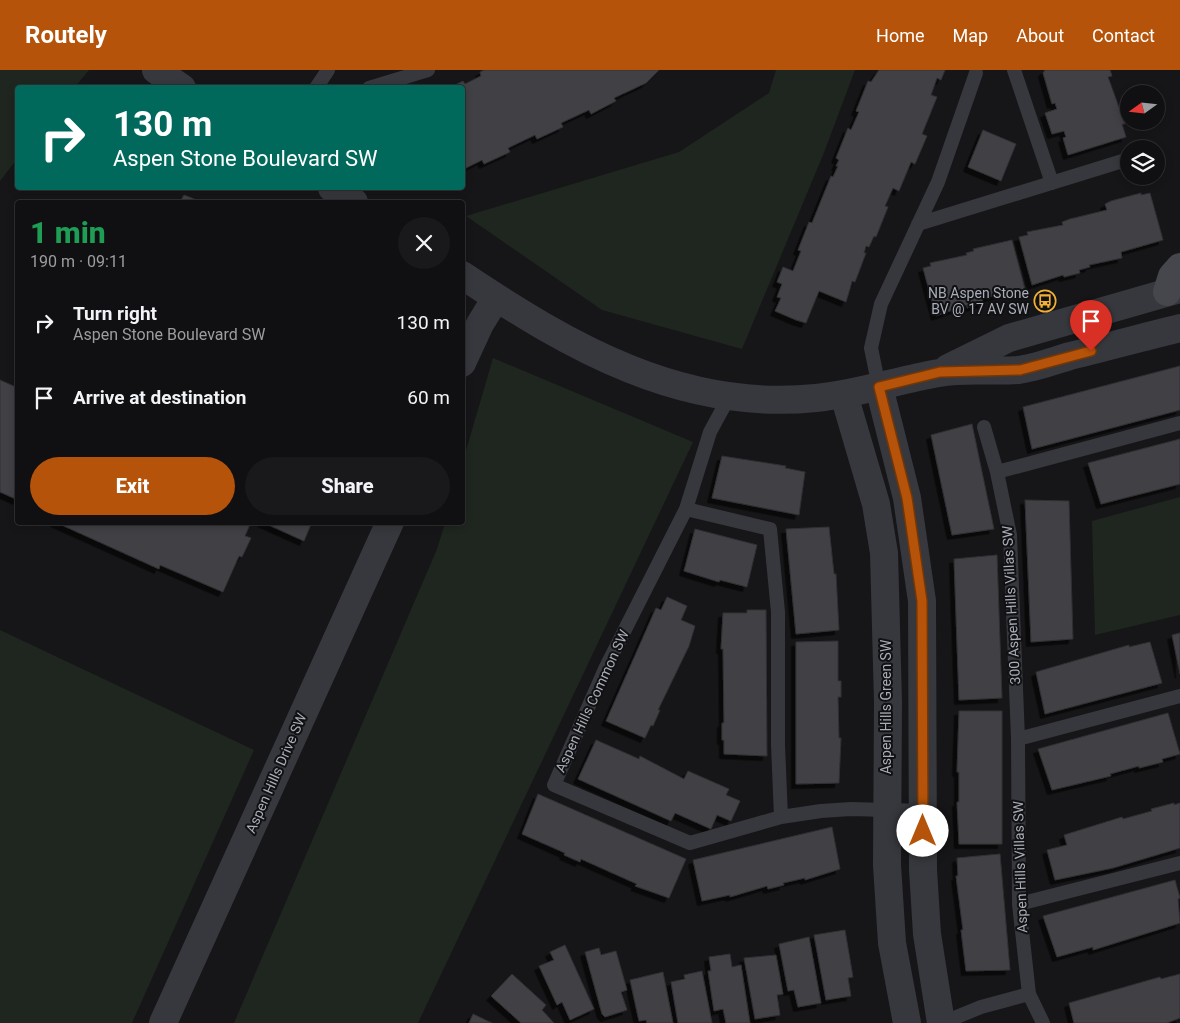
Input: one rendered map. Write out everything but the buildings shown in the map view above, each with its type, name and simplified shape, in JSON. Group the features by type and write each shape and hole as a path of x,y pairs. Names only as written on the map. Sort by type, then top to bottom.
{"main road":[{"path":"1173,290 1172,276 1180,267"}],"street":[{"path":"156,70 178,85"},
{"path":"335,190 351,200"},
{"path":"465,277 496,298 618,366 672,385 729,397 786,400 844,395 940,372 1020,370 1180,328"},
{"path":"940,372 1009,338 1173,290"},
{"path":"465,356 480,324 496,298"},
{"path":"879,387 907,498 922,601 923,811 927,934 941,1023"},
{"name":"Aspen Hills Green SW","path":"844,395 876,504 884,553 888,702 887,811 892,943 907,1023"},
{"name":"Aspen Hills Drive SW","path":"163,1023 389,525"}],"lane":[{"path":"318,85 328,70"},
{"path":"380,85 428,70"},
{"path":"1014,70 1052,183"},
{"path":"879,387 871,348 881,304 938,182 976,73"},
{"path":"918,224 1120,162"},
{"name":"Aspen Hills Common SW","path":"729,397 710,432 686,509 605,669 554,785 690,843 781,817 850,809 923,811"},
{"path":"997,472 1180,423"},
{"name":"300 Aspen Hills Villas SW","path":"984,427 997,472 1010,535 1018,739"},
{"path":"686,509 770,529 778,612 778,745 781,817"},
{"path":"1018,739 1180,696"},
{"name":"Aspen Hills Villas SW","path":"1018,739 1020,904 1029,994 1042,1023"},
{"path":"1020,904 1180,863"},
{"path":"941,1023 980,1007 1029,994"}],"shaded area":[{"path":"0,70 89,70 77,85 15,85 15,162 0,181"},
{"path":"776,70 855,70 823,155 742,349 602,310 466,216 679,152 769,93"},
{"path":"493,358 693,442 418,1023 234,1023 437,549 444,525 465,525 465,454"},
{"path":"1180,497 1180,615 1095,635 1092,521"},
{"path":"0,630 254,750 132,1023 0,1023"}],"place":[{"name":"NB Aspen Stone BV @ 17 AV SW","path":"1045,301"}],"route":[{"path":"923,831 922,601 916,547 907,498 879,387 940,372 1020,370 1091,351"}]}
